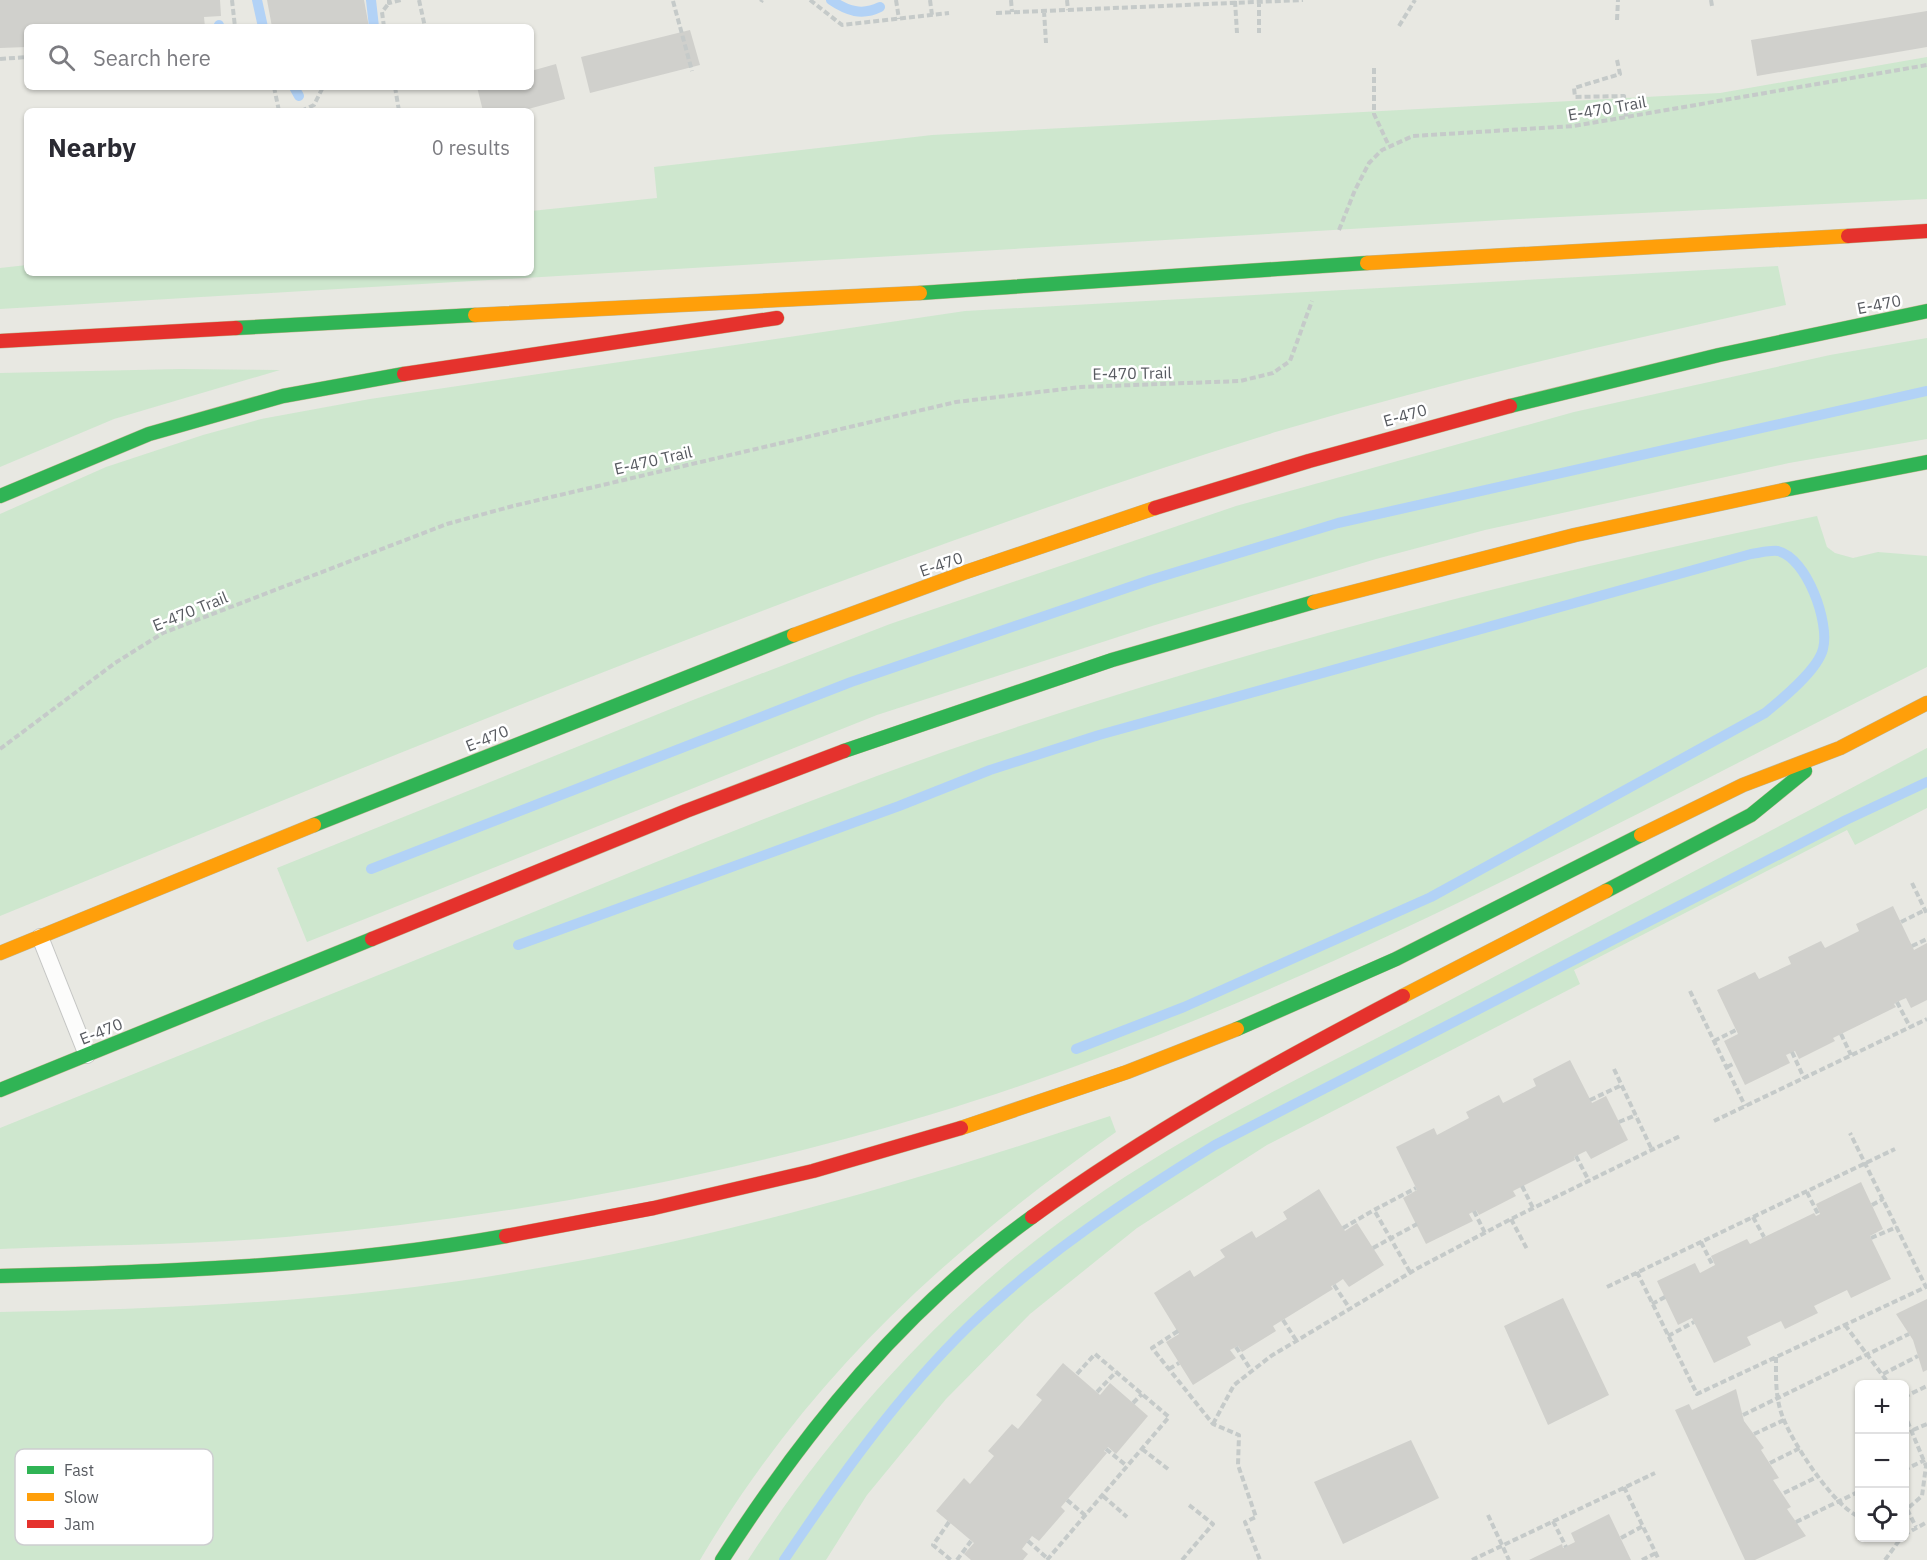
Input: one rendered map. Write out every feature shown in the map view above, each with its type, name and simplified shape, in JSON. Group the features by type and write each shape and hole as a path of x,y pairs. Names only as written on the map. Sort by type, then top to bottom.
{"highway":[{"path":"0,341 488,314 911,294 1410,261 1927,231"},
{"path":"0,496 149,434 283,396 385,377 799,314 911,294"},
{"name":"E-470","path":"0,953 775,640 1107,524 1353,447 1530,399 1764,344 1927,311"},
{"name":"E-470","path":"0,1090 657,823 997,697 1245,620 1515,548 1678,511 1927,462"},
{"path":"0,1276 120,1274 291,1265 509,1237 695,1201 827,1169 1023,1110 1215,1038 1327,991 1398,959 1737,787 1824,756 1927,703"},
{"path":"722,1560 799,1446 880,1350 940,1291 1016,1227 1132,1146 1276,1062 1751,815 1824,756"}],"lane":[{"path":"40,937 87,1055"}],"path":[{"path":"232,0 235,24"},
{"path":"384,24 382,12 389,2 401,0"},
{"path":"419,0 424,24"},
{"path":"810,0 842,25 949,14"},
{"path":"896,0 899,19"},
{"path":"930,0 932,15"},
{"path":"1011,0 1012,12"},
{"path":"1066,0 1068,10"},
{"path":"1152,0 1152,6"},
{"path":"996,13 1152,6 1182,2 1303,0"},
{"path":"1399,26 1415,0"},
{"path":"1617,20 1618,0"},
{"path":"1711,0 1712,6"},
{"path":"1235,1 1237,33"},
{"path":"1257,1 1259,33"},
{"path":"673,2 692,71"},
{"path":"1044,11 1046,44"},
{"path":"0,59 24,57"},
{"path":"1617,60 1620,74 1574,88 1575,97 1624,96 1626,117"},
{"name":"E-470 Trail","path":"1340,230 1362,176 1370,163 1389,146 1422,135 1553,129 1927,65"},
{"path":"1374,68 1374,114 1389,146"},
{"path":"275,90 278,108"},
{"path":"308,108 314,105 322,90"},
{"path":"395,90 398,108"},
{"name":"E-470 Trail","path":"0,749 115,663 163,633 447,524 513,506 956,402 1054,388 1240,381 1261,378 1290,361 1314,295"},
{"path":"1901,922 1926,912 1912,883"},
{"path":"1912,946 1927,939"},
{"path":"1689,991 1745,1106"},
{"path":"1897,1002 1910,1028"},
{"path":"1714,1121 1927,1019"},
{"path":"1714,1041 1736,1030"},
{"path":"1842,1034 1851,1055"},
{"path":"1792,1052 1804,1078"},
{"path":"1727,1067 1735,1063"},
{"path":"1614,1069 1652,1150"},
{"path":"1590,1100 1622,1085"},
{"path":"1619,1122 1636,1115"},
{"path":"1637,1272 1697,1394 1926,1287 1850,1132"},
{"path":"1213,1424 1228,1395 1251,1370 1296,1340 1410,1272 1511,1219 1680,1136"},
{"path":"1607,1287 1895,1149"},
{"path":"1576,1156 1588,1181"},
{"path":"1522,1186 1533,1208"},
{"path":"1343,1228 1416,1188"},
{"path":"1807,1192 1818,1214"},
{"path":"1872,1205 1883,1199"},
{"path":"1374,1210 1410,1272"},
{"path":"1474,1211 1485,1233"},
{"path":"1754,1217 1764,1237"},
{"path":"1511,1219 1527,1249"},
{"path":"1373,1248 1417,1224"},
{"path":"1871,1238 1896,1227"},
{"path":"1701,1242 1713,1266"},
{"path":"1919,1273 1927,1270"},
{"path":"1334,1284 1350,1309"},
{"path":"1652,1304 1665,1297"},
{"path":"1284,1320 1296,1340"},
{"path":"1668,1336 1694,1322"},
{"path":"1845,1325 1887,1380"},
{"path":"1178,1331 1152,1348 1213,1424 1239,1435 1238,1465 1256,1517 1245,1522 1260,1560"},
{"path":"1743,1415 1909,1334"},
{"path":"1236,1347 1251,1370"},
{"path":"1028,1541 1048,1559 1169,1417 1095,1354 1076,1375"},
{"path":"1882,1374 1918,1356"},
{"path":"1776,1357 1778,1398 1784,1420 1837,1502 1855,1514"},
{"path":"1169,1369 1179,1363"},
{"path":"1097,1392 1116,1372"},
{"path":"1909,1395 1927,1386"},
{"path":"1133,1404 1142,1394"},
{"path":"1754,1434 1784,1420"},
{"path":"1909,1422 1926,1460 1927,1476 1922,1496 1909,1507"},
{"path":"1913,1430 1927,1424"},
{"path":"1770,1463 1800,1448"},
{"path":"1107,1449 1127,1466"},
{"path":"1142,1449 1168,1469"},
{"path":"1909,1468 1926,1460"},
{"path":"1472,1560 1655,1473"},
{"path":"1784,1493 1819,1476"},
{"path":"1624,1487 1659,1560"},
{"path":"1796,1522 1855,1493"},
{"path":"1103,1496 1127,1517"},
{"path":"1067,1500 1086,1516"},
{"path":"1182,1560 1213,1524 1189,1505"},
{"path":"1488,1515 1509,1560"},
{"path":"1909,1515 1916,1527"},
{"path":"1553,1521 1566,1546"},
{"path":"949,1522 933,1545 951,1560"},
{"path":"1909,1532 1927,1522"},
{"path":"1621,1538 1643,1526"},
{"path":"957,1560 971,1541"},
{"path":"1885,1560 1898,1542"},
{"path":"1642,1560 1656,1553"}],"green space":[{"path":"1927,57 1927,199 1519,219 0,309 0,268 24,265 24,276 534,276 534,211 657,198 654,167 932,135 1720,93"},
{"path":"1778,266 1786,305 1468,379 1279,431 1116,484 834,584 594,675 0,916 0,514 106,467 203,435 261,419 370,399 965,311"},
{"path":"1927,338 1927,439 1789,463 1485,530 1376,559 1152,626 877,715 307,942 277,868 693,700 890,624 1236,506 1574,412 1830,355"},
{"path":"180,369 280,370 114,419 0,467 0,373"},
{"path":"1817,516 1827,547 1835,553 1853,558 1878,552 1927,556 1927,667 1437,913 1187,1024 1059,1072 929,1115 771,1158 610,1193 449,1219 286,1237 0,1249 0,1128 690,848 920,760 1185,674 1394,615 1500,588 1605,562"},
{"path":"1927,748 1927,808 1855,845 1847,830 1574,970 1580,984 1267,1145 1137,1228 1030,1314 946,1399 867,1495 826,1560 748,1560 784,1506 823,1455 908,1357 1002,1268 1105,1190 1190,1137 1278,1089"},
{"path":"1110,1116 1116,1132 994,1224 884,1323 833,1377 786,1434 741,1495 700,1560 0,1560 0,1312 131,1309 262,1302 392,1290 521,1271 596,1258 744,1225 892,1185"}],"building":[{"path":"0,0 220,0 221,16 204,17 205,24 24,24 24,47 0,48"},
{"path":"267,0 364,0 368,24 271,24"},
{"path":"1927,11 1927,47 1757,76 1751,40"},
{"path":"690,30 700,65 590,93 581,57"},
{"path":"556,64 565,99 532,108 482,108 478,90 534,90 534,70"},
{"path":"1893,906 1914,950 1927,943 1927,1000 1911,1008 1906,998 1897,1002 1894,1004 1896,1007 1833,1038 1835,1041 1799,1059 1795,1051 1786,1055 1790,1063 1745,1085 1724,1041 1738,1034 1717,990 1755,972 1759,979 1791,964 1788,957 1821,941 1825,948 1859,931 1856,924"},
{"path":"1570,1060 1592,1103 1606,1096 1628,1140 1591,1159 1586,1151 1574,1157 1575,1160 1513,1191 1516,1196 1479,1215 1476,1210 1469,1214 1473,1221 1426,1244 1403,1198 1417,1190 1396,1147 1434,1128 1437,1135 1469,1118 1466,1112 1499,1095 1503,1103 1536,1086 1533,1079"},
{"path":"1861,1182 1883,1229 1870,1236 1891,1279 1851,1298 1847,1290 1814,1306 1818,1313 1785,1329 1781,1321 1747,1337 1751,1345 1714,1363 1692,1318 1678,1325 1657,1281 1695,1263 1700,1273 1715,1265 1711,1256 1747,1239 1750,1244 1814,1213 1816,1216 1820,1214 1816,1204"},
{"path":"1319,1189 1345,1231 1357,1223 1384,1265 1349,1287 1343,1279 1331,1286 1333,1289 1273,1326 1276,1331 1242,1352 1238,1346 1230,1350 1236,1358 1193,1385 1166,1342 1179,1334 1154,1293 1190,1270 1194,1277 1225,1257 1220,1250 1252,1231 1256,1238 1287,1219 1283,1212"},
{"path":"1563,1298 1609,1395 1548,1425 1504,1326"},
{"path":"1927,1299 1927,1370 1923,1372 1913,1340 1896,1314"},
{"path":"1063,1363 1100,1395 1110,1383 1148,1416 1116,1454 1108,1447 1104,1451 1107,1453 1061,1507 1065,1511 1039,1541 1032,1536 1022,1549 1028,1554 1023,1560 971,1560 964,1554 974,1543 936,1511 964,1478 970,1484 994,1456 988,1451 1012,1424 1018,1429 1042,1400 1036,1395"},
{"path":"1736,1389 1744,1421 1764,1448 1761,1450 1779,1478 1773,1480 1791,1507 1787,1509 1806,1536 1755,1560 1745,1560 1675,1410 1689,1404 1692,1410"},
{"path":"1411,1440 1439,1498 1343,1544 1314,1482"},
{"path":"1609,1514 1631,1560 1529,1560 1562,1544 1563,1548 1575,1542 1571,1533"}],"waterway":[{"path":"257,0 262,24"},
{"path":"371,0 374,24"},
{"path":"831,0 843,7 861,12 880,7"},
{"path":"296,90 299,96"},
{"path":"371,869 851,682 1150,580 1338,523 1927,391"},
{"path":"518,945 899,806 990,770 1099,735 1751,554 1778,551 1789,556 1807,578 1823,624 1823,649 1807,675 1765,713 1431,897 1184,1007 1076,1049"},
{"path":"784,1560 871,1438 918,1380 998,1299 1088,1228 1215,1145 1846,820 1927,782"}],"traffic: fast":[{"path":"920,293 1367,263"},
{"path":"1510,406 1719,355 1927,311"},
{"path":"236,328 475,315"},
{"path":"0,496 149,434 283,396 404,374"},
{"path":"1784,490 1927,462"},
{"path":"844,751 1112,660 1314,602"},
{"path":"314,825 794,635"},
{"path":"1606,891 1751,815 1805,771"},
{"path":"1237,1029 1396,959 1641,835"},
{"path":"0,1090 372,939"},
{"path":"722,1560 788,1464 861,1374 900,1331 942,1291 985,1253 1032,1217"},
{"path":"0,1276 254,1266 380,1254 506,1236"}],"traffic: slow":[{"path":"1367,263 1848,236"},
{"path":"475,315 920,293"},
{"path":"1314,602 1575,535 1784,490"},
{"path":"794,635 966,572 1155,508"},
{"path":"1641,835 1743,785 1840,748 1927,703"},
{"path":"0,953 314,825"},
{"path":"1403,996 1606,891"},
{"path":"961,1128 1127,1072 1237,1029"}],"traffic: jam":[{"path":"1848,236 1927,231"},
{"path":"404,374 777,318"},
{"path":"0,341 236,328"},
{"path":"1155,508 1309,461 1510,406"},
{"path":"372,939 686,811 844,751"},
{"path":"1032,1217 1167,1127 1307,1047 1403,996"},
{"path":"506,1236 654,1208 813,1171 961,1128"}]}
